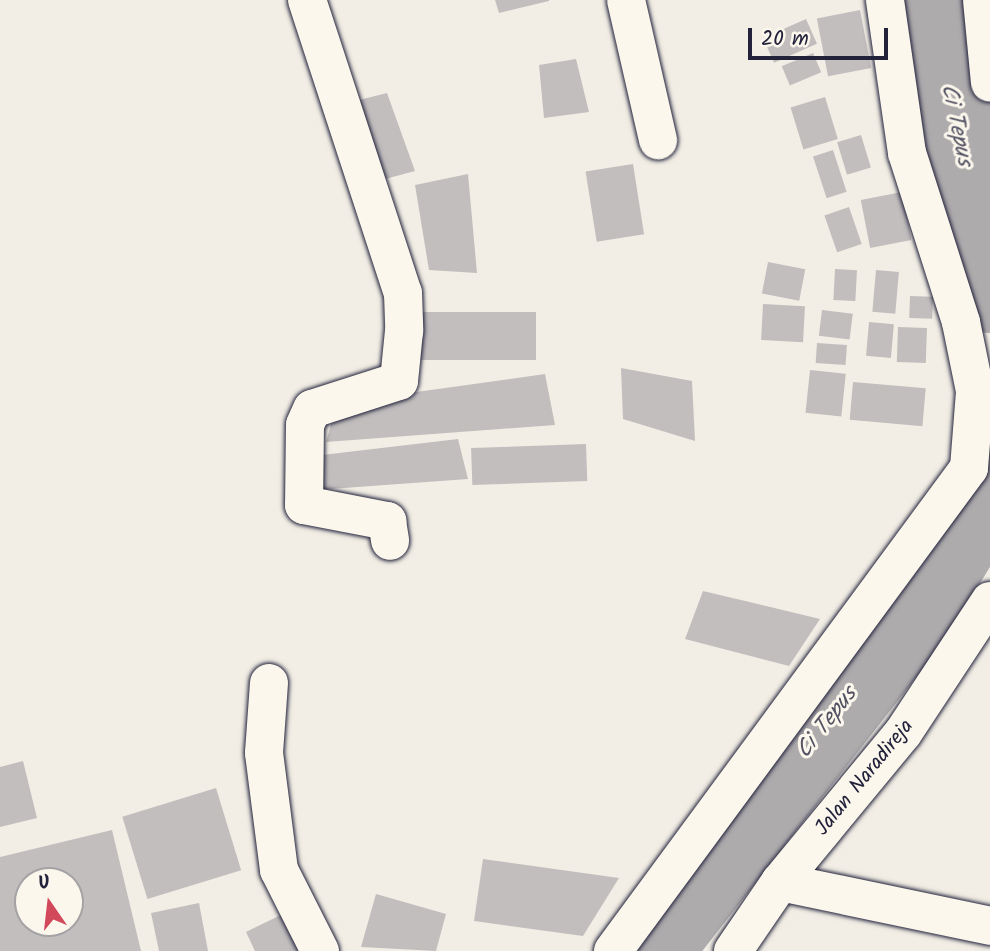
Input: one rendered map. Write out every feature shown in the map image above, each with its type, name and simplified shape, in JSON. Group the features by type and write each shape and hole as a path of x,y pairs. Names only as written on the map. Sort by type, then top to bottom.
{"street":[{"path":"307,0 403,293 404,331 399,382 312,409 305,425 304,505 387,521 390,541"},
{"path":"626,0 657,140"},
{"path":"612,951 969,468 975,391 961,322 906,153 885,0"},
{"path":"982,0 990,81"},
{"name":"Jalan Naradireja","path":"733,951 780,882 903,733 987,616"},
{"path":"269,683 264,753 279,870 320,951"},
{"path":"780,882 990,926"}],"building":[{"path":"495,0 549,0 549,1 499,13"},
{"path":"860,10 871,68 828,76 817,18"},
{"path":"806,19 817,44 774,63 763,38"},
{"path":"813,53 821,72 790,86 782,66"},
{"path":"576,59 589,112 544,118 539,65"},
{"path":"387,93 415,171 374,182 351,102"},
{"path":"825,97 838,139 803,150 791,108"},
{"path":"861,135 871,168 847,175 837,142"},
{"path":"833,150 847,192 827,198 813,156"},
{"path":"633,164 644,234 597,242 586,172"},
{"path":"468,174 477,273 429,270 415,185"},
{"path":"902,192 911,240 870,248 861,200"},
{"path":"849,207 862,244 837,252 824,215"},
{"path":"768,262 805,269 799,301 762,293"},
{"path":"835,269 857,270 855,301 833,300"},
{"path":"876,270 899,272 895,314 872,312"},
{"path":"910,296 933,297 932,319 909,318"},
{"path":"763,304 805,306 803,342 761,340"},
{"path":"822,310 853,314 850,340 819,336"},
{"path":"414,312 536,312 536,360 414,360"},
{"path":"869,322 894,324 891,358 866,356"},
{"path":"898,327 927,328 926,363 897,362"},
{"path":"817,343 847,345 846,365 816,363"},
{"path":"621,368 692,381 695,441 623,419"},
{"path":"810,370 846,374 841,417 806,413"},
{"path":"545,374 555,425 326,442 337,403"},
{"path":"853,382 926,388 922,426 850,420"},
{"path":"458,439 468,479 316,490 305,457"},
{"path":"586,444 587,481 472,485 471,448"},
{"path":"703,591 820,619 789,666 685,639"},
{"path":"23,761 37,818 0,827 0,767"},
{"path":"216,788 241,870 147,899 122,817"},
{"path":"112,830 141,951 0,951 0,857"},
{"path":"483,859 619,878 583,936 474,921"},
{"path":"376,894 446,914 436,951 361,947"},
{"path":"199,903 208,951 159,951 151,913"},
{"path":"287,912 305,951 255,951 246,932"}],"waterway":[{"name":"Ci Tepus","path":"931,0 990,291"},
{"name":"Ci Tepus","path":"649,951 914,612 990,485"}]}
